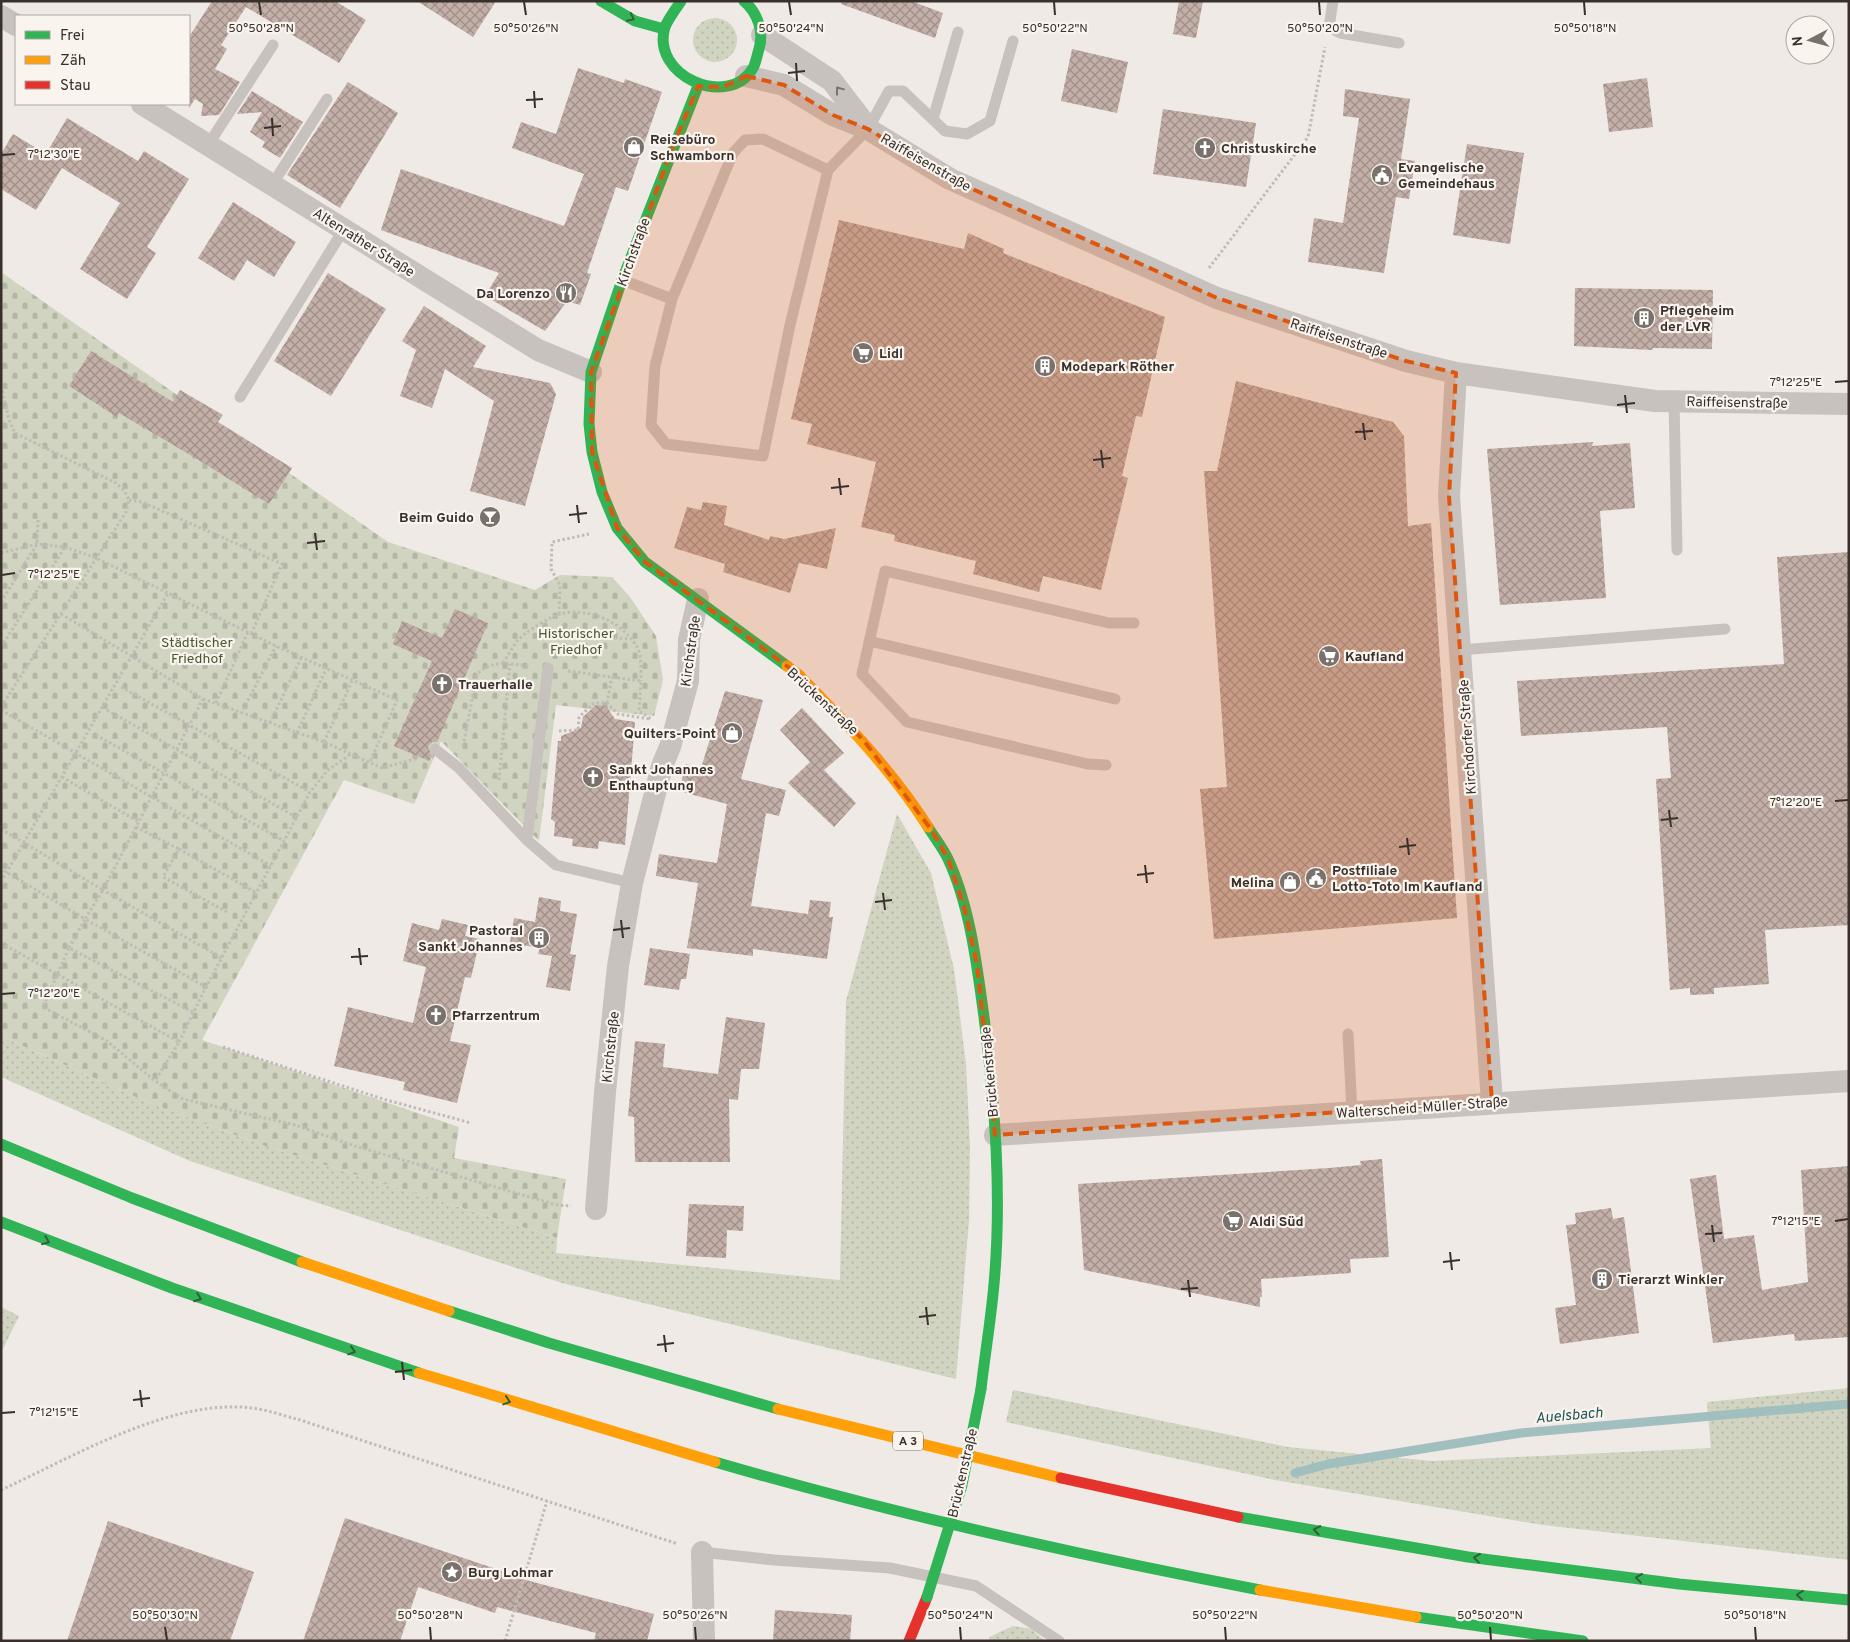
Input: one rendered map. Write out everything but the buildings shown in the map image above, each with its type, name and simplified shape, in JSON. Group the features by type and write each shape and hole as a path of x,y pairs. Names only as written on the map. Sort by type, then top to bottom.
{"main road":[{"path":"601,1 635,21 664,29"},
{"path":"681,1 670,13 664,29 664,47 670,64 682,78 698,86 710,88 723,87 746,76 755,64 762,36 757,18 744,1"},
{"name":"Kirchstraße","path":"698,86 670,153 622,280 591,372 589,424 592,452 602,492 617,528 645,562 698,599"},
{"name":"Brückenstraße","path":"698,599 799,675 864,740 911,800 948,859 964,907 977,965 989,1057 995,1135 997,1216 994,1284 981,1390 962,1485 927,1597 909,1641"},
{"name":"A 3","path":"1,1144 132,1198 346,1278 410,1299 549,1343 762,1405 988,1461 1239,1517 1468,1557 1679,1584 1849,1600"},
{"path":"1,1222 111,1267 320,1341 538,1411 756,1476 988,1534 1217,1581 1455,1625 1584,1641"}],"street":[{"path":"1,16 15,25"},
{"name":"Raiffeisenstraße","path":"762,36 832,81 868,129"},
{"name":"Raiffeisenstraße","path":"746,76 784,85 834,115 868,129 950,179 1201,291 1406,361 1456,372 1656,401 1849,404"},
{"name":"Altenrather Straße","path":"144,105 538,350 591,372"},
{"name":"Kirchdorfer Straße","path":"1456,372 1450,496 1492,1102"},
{"name":"Kirchstraße","path":"596,1209 605,1092 618,966 632,883 662,766 670,747 688,681 689,640 698,599"},
{"name":"Walterscheid-Müller-Straße","path":"995,1135 1098,1130 1492,1102 1849,1081"},
{"path":"702,1552 704,1641"}],"lane":[{"path":"1333,1 1329,27 1340,33 1399,43"},
{"path":"933,119 958,32"},
{"path":"828,170 763,139 746,140 733,153 672,299 655,366 652,425 666,444 762,456 792,316 828,170 868,129 889,91 903,91 945,131 966,134 990,121 1013,41"},
{"path":"208,145 273,44"},
{"path":"272,185 327,99"},
{"path":"240,397 344,230"},
{"path":"622,280 672,299"},
{"path":"1674,401 1677,550"},
{"path":"1106,765 1088,764 907,722 862,674 885,571 1109,623 1134,624"},
{"path":"1460,650 1725,629"},
{"path":"869,641 1115,699"},
{"path":"527,840 548,668"},
{"path":"435,748 459,768 527,840 556,865 632,883"},
{"path":"1348,1034 1352,1111"},
{"path":"702,1552 774,1560 890,1568 976,1586 1059,1641"}],"path":[{"path":"1201,291 1210,266 1308,137 1329,27"},
{"path":"1201,262 1210,266"},
{"path":"1,386 9,420 15,433 116,483 125,492 129,500 126,512 1,709 75,754 272,866"},
{"path":"129,500 142,502 282,564 216,703"},
{"path":"1,602 37,544 38,520"},
{"path":"559,614 560,585 551,569 552,542 617,528"},
{"path":"1,554 37,544 64,548 96,558 301,658 397,700 370,762"},
{"path":"1,647 64,548"},
{"path":"1,882 168,593"},
{"path":"459,768 477,674 486,666 504,664 518,640 559,614 579,613 601,616 617,625 637,647 641,681 639,711 653,720 618,714 607,703 594,703 579,717 578,730 558,731 557,741"},
{"path":"62,614 203,699 324,742 382,768 420,757"},
{"path":"565,634 630,639"},
{"path":"241,714 276,646"},
{"path":"270,723 301,658"},
{"path":"492,780 498,783 510,664"},
{"path":"548,668 641,681"},
{"path":"297,733 326,669"},
{"path":"607,703 612,677"},
{"path":"324,742 352,680"},
{"path":"121,687 189,727 310,792"},
{"path":"203,699 103,890 69,948 43,1007 107,1041 156,1081 182,1099 295,1125 355,1146 556,1205 596,1209"},
{"path":"107,710 178,748 296,817"},
{"path":"96,735 284,841"},
{"path":"156,1081 179,1042 206,987 310,792 328,770 351,754"},
{"path":"62,777 139,822"},
{"path":"136,827 257,893"},
{"path":"1,829 222,958"},
{"path":"179,849 164,877 227,912"},
{"path":"1,869 206,987"},
{"path":"1,943 179,1042"},
{"path":"69,948 194,1012"},
{"path":"223,1047 383,1099 471,1123"},
{"path":"1,1490 145,1424 174,1415 216,1407 253,1408 300,1420 702,1552"},
{"path":"505,1641 547,1502"}],"highlighted area":[{"path":"746,76 784,85 833,115 868,129 950,179 1217,298 1406,361 1456,373 1449,496 1492,1102 995,1135 977,965 964,907 948,859 930,828 864,741 799,675 645,562 617,528 592,452 591,372 670,153 698,86 723,87"}],"green space":[{"path":"711,18 719,18 731,24 737,40 731,56 719,62 711,62 699,56 693,44 693,36 699,24"},
{"name":"Städtischer Friedhof","path":"1,272 388,542 535,590 560,575 612,577 630,597 656,636 663,680 654,716 556,705 539,841 441,741 414,804 344,780 202,1040 459,1127 454,1158 566,1179 557,1238 262,1145 147,1102 1,1036"},
{"path":"897,814 931,873 954,969 966,1064 970,1147 969,1220 956,1379 562,1283 190,1161 1,1077 1,1036 147,1102 262,1145 557,1238 556,1253 840,1280 846,1001"},
{"path":"1,1307 19,1316 1,1353"},
{"path":"1849,1388 1849,1560 1543,1525 1275,1480 1006,1422 1013,1390 1288,1447 1432,1461 1711,1448 1707,1402"},
{"path":"1013,1626 1031,1629 1045,1641 989,1641 989,1637"}],"waterway":[{"name":"Auelsbach","path":"1295,1473 1328,1464 1521,1433 1849,1404"}],"traffic: fast":[{"path":"601,1 635,21 664,29"},
{"path":"681,1 665,27 663,45 669,60 680,73 694,82 711,86 727,86 742,80 755,64 761,36 759,23 753,11 744,1"},
{"path":"698,86 622,280 591,372 589,424 592,452 602,492 617,528 645,562 787,666"},
{"path":"928,827 948,859 956,877 972,936 979,977 991,1083 996,1150 996,1251 993,1297 981,1389"},
{"path":"1,1144 132,1198 302,1262"},
{"path":"1,1222 172,1288 419,1373"},
{"path":"449,1311 549,1343 778,1409"},
{"path":"927,1597 962,1485 981,1389"},
{"path":"715,1462 850,1499 1054,1548 1260,1590"},
{"path":"1238,1517 1468,1557 1679,1584 1849,1600"},
{"path":"1416,1617 1583,1641"}],"traffic: slow":[{"path":"787,666 799,675 868,748 899,786 928,827"},
{"path":"302,1262 449,1311"},
{"path":"419,1373 715,1462"},
{"path":"778,1409 1061,1478"},
{"path":"1260,1590 1416,1617"}],"traffic: jam":[{"path":"1061,1478 1238,1517"},
{"path":"909,1641 927,1597"}],"place":[{"name":"Reisebüro Schwamborn","path":"634,147"},
{"name":"Christuskirche","path":"1205,148"},
{"name":"Evangelische Gemeindehaus","path":"1382,175"},
{"name":"Da Lorenzo","path":"566,293"},
{"name":"Pflegeheim der LVR","path":"1644,318"},
{"name":"Lidl","path":"863,353"},
{"name":"Modepark Röther","path":"1045,366"},
{"name":"Beim Guido","path":"490,517"},
{"name":"Kaufland","path":"1329,656"},
{"name":"Trauerhalle","path":"442,684"},
{"name":"Quilters-Point","path":"732,733"},
{"name":"Sankt Johannes Enthauptung","path":"593,777"},
{"name":"Postfiliale Lotto-Toto Im Kaufland","path":"1316,878"},
{"name":"Melina","path":"1290,882"},
{"name":"Pastoral Sankt Johannes","path":"539,938"},
{"name":"Pfarrzentrum","path":"436,1015"},
{"name":"Aldi Süd","path":"1233,1221"},
{"name":"Tierarzt Winkler","path":"1602,1279"},
{"name":"Burg Lohmar","path":"452,1572"}],"park label":[{"name":"Historischer Friedhof","path":"576,642"}]}
